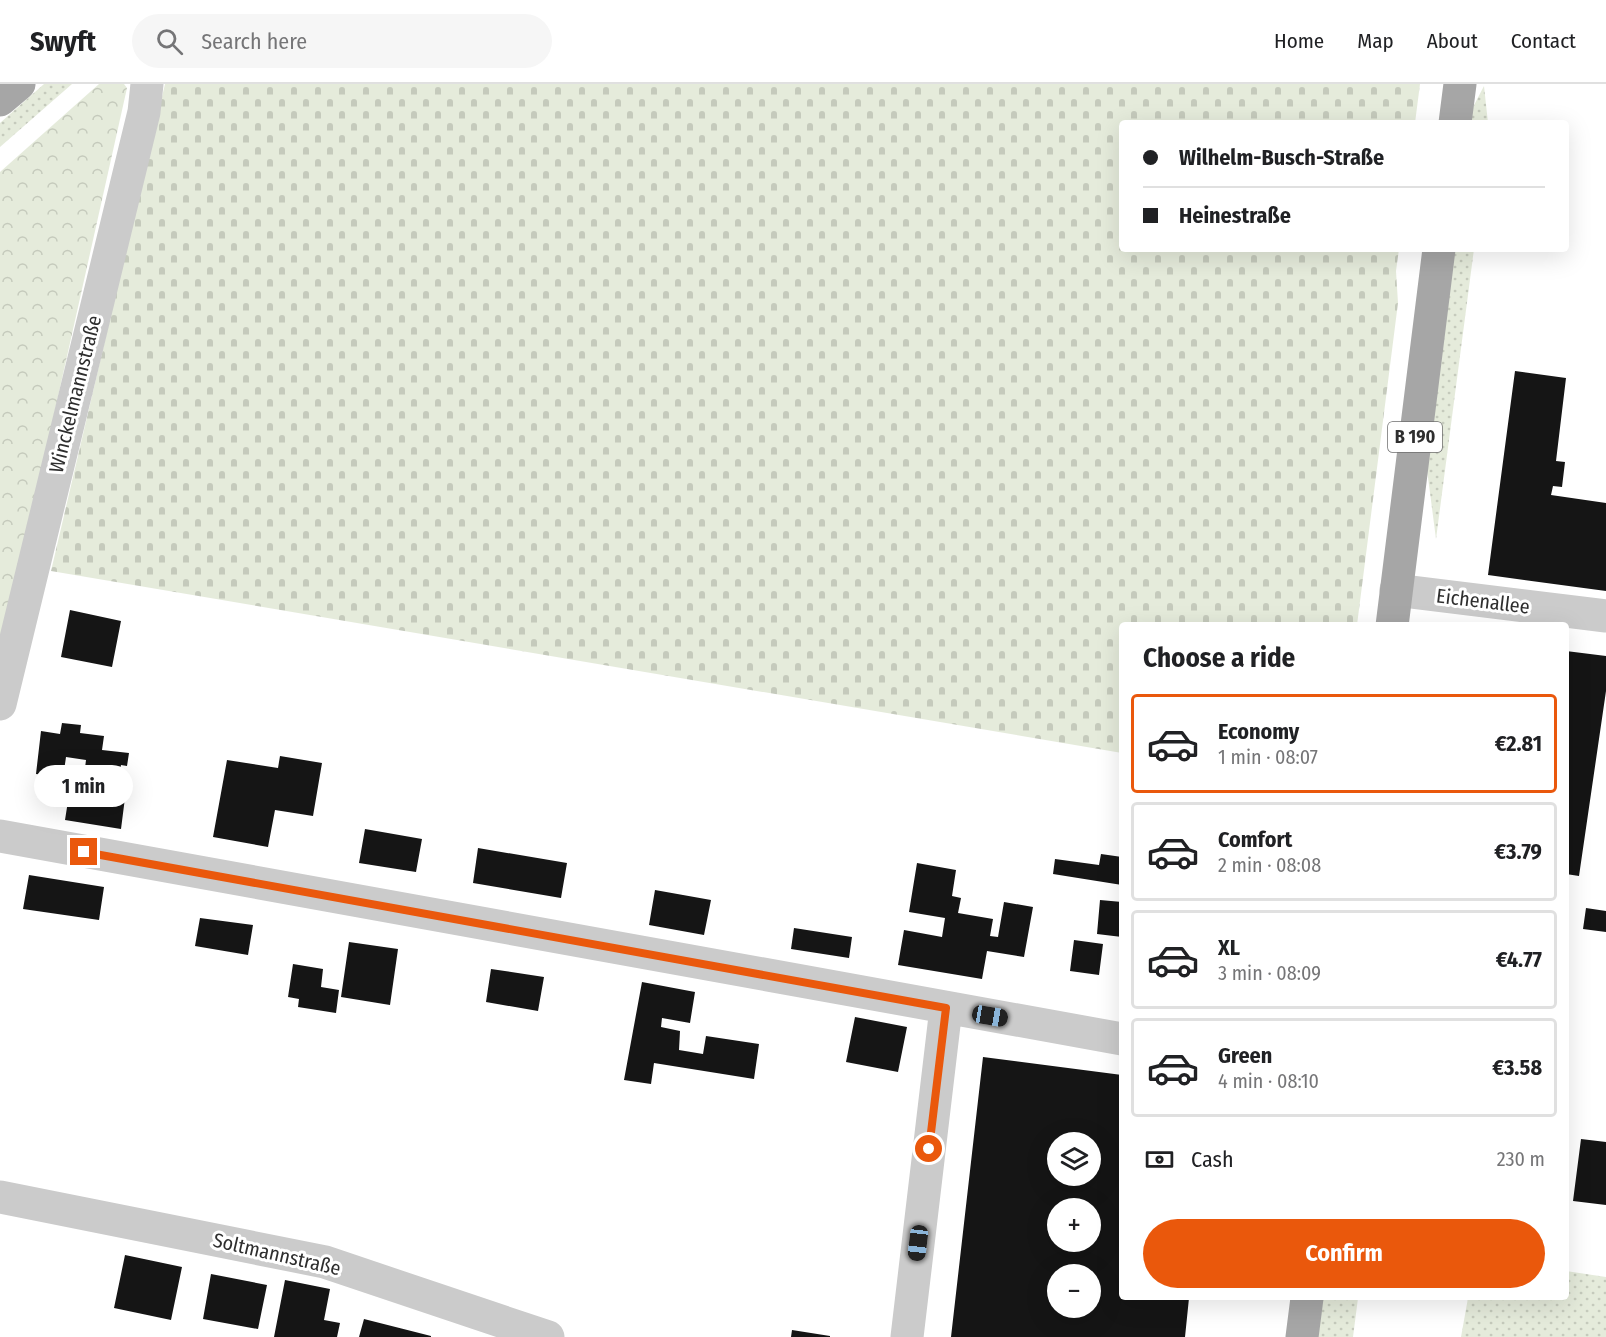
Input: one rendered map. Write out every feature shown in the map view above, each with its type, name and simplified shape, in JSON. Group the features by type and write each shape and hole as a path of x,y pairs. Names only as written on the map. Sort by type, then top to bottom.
{"main road":[{"path":"0,100 19,84"},
{"path":"1455,120 1460,84"},
{"name":"B 190","path":"1392,622 1439,252"},
{"path":"1302,1337 1307,1300"}],"street":[{"name":"Winckelmannstraße","path":"0,704 141,123 147,97 147,84"},
{"name":"Eichenallee","path":"1396,590 1606,616"},
{"path":"0,836 1119,1038"},
{"path":"907,1337 946,1008"},
{"name":"Soltmannstraße","path":"0,1197 325,1262 548,1337"}],"green space":[{"path":"44,84 72,84 0,147 0,123"},
{"path":"99,84 124,84 127,88 0,656 0,172"},
{"path":"165,84 1420,84 1415,120 1119,120 1119,252 1399,252 1396,271 1398,303 1357,622 1119,622 1119,752 51,571"},
{"path":"1484,86 1488,120 1470,120 1472,109"},
{"path":"1454,252 1474,252 1436,539 1426,462"},
{"path":"1569,1271 1606,1277 1606,1337 1461,1337 1468,1300 1569,1300"},
{"path":"1323,1300 1358,1300 1353,1337 1318,1337"}],"building":[{"path":"1515,371 1566,378 1556,461 1565,462 1562,487 1553,486 1551,495 1606,503 1606,591 1488,575"},
{"path":"70,610 121,621 112,667 61,657"},
{"path":"1569,651 1606,656 1606,691 1579,876 1569,874"},
{"path":"62,723 81,725 80,733 104,736 102,750 129,753 127,766 121,765 117,789 126,790 121,829 65,820 71,782 83,784 86,760 66,757 63,778 36,774 41,731 60,734"},
{"path":"280,756 322,763 313,816 275,810 268,847 213,837 227,760 278,768"},
{"path":"365,829 422,839 416,872 359,863"},
{"path":"478,848 567,863 561,898 473,883"},
{"path":"1101,854 1119,857 1119,885 1053,874 1055,859 1099,865"},
{"path":"917,863 956,870 952,896 961,898 958,913 993,919 990,936 998,937 1004,902 1033,907 1024,957 987,951 982,979 898,965 904,930 942,937 945,918 909,912"},
{"path":"29,875 104,887 99,920 23,909"},
{"path":"655,890 711,900 704,935 649,925"},
{"path":"1100,900 1119,902 1119,937 1097,934"},
{"path":"1586,908 1606,911 1606,932 1583,929"},
{"path":"200,918 253,925 248,955 195,946"},
{"path":"794,928 852,937 849,958 791,949"},
{"path":"1074,940 1103,944 1099,975 1070,971"},
{"path":"349,942 398,949 390,1005 341,997"},
{"path":"293,964 323,969 321,987 339,990 336,1013 298,1007 299,999 288,997"},
{"path":"491,969 544,977 538,1011 486,1002"},
{"path":"642,982 695,992 690,1023 662,1018 661,1027 680,1031 679,1050 703,1054 706,1036 759,1044 754,1079 654,1063 651,1084 624,1080"},
{"path":"855,1017 907,1027 898,1072 846,1062"},
{"path":"983,1057 1119,1075 1119,1300 1189,1300 1185,1337 951,1337"},
{"path":"1581,1139 1606,1142 1606,1205 1573,1201"},
{"path":"125,1255 182,1267 171,1320 114,1308"},
{"path":"211,1274 267,1285 258,1329 203,1319"},
{"path":"285,1280 330,1289 324,1320 340,1323 337,1337 274,1337"},
{"path":"364,1319 431,1336 431,1337 359,1337"},
{"path":"792,1330 830,1336 830,1337 791,1337"}],"route":[{"path":"84,852 946,1008 929,1149"}]}
